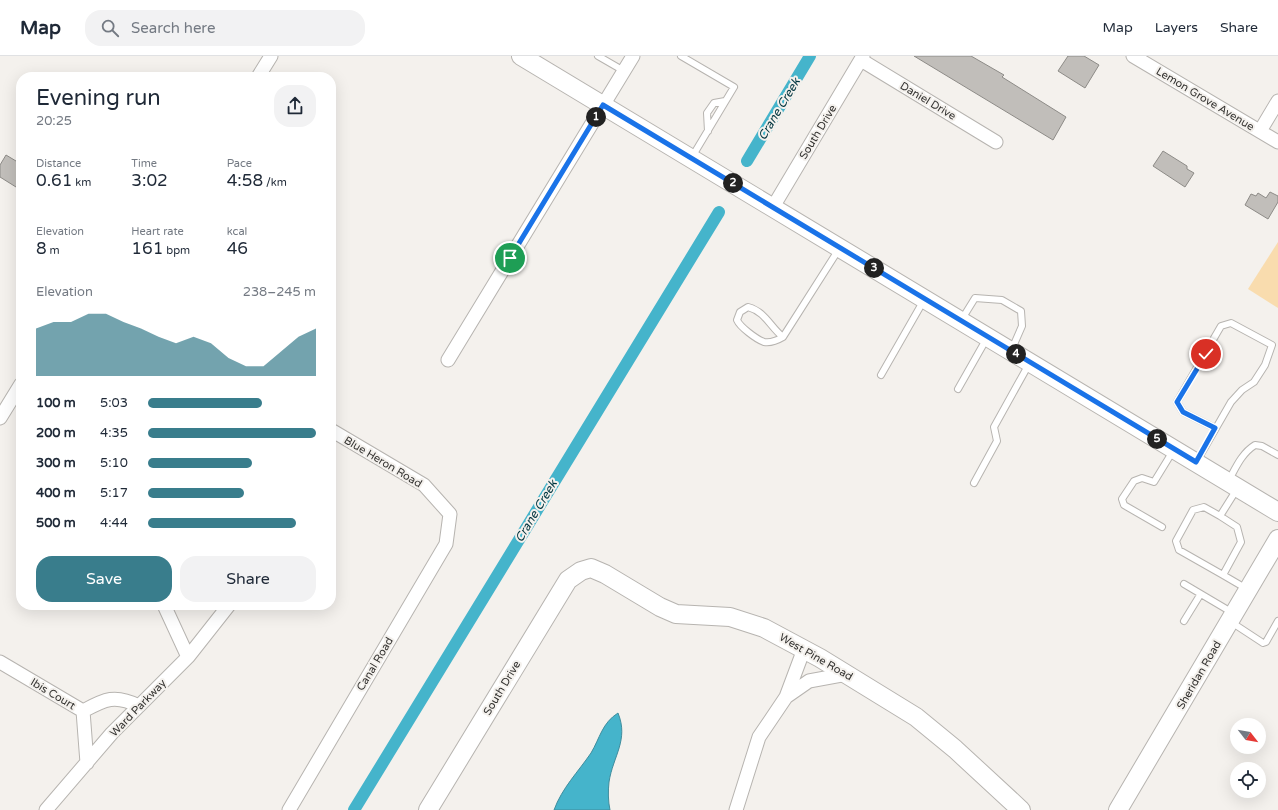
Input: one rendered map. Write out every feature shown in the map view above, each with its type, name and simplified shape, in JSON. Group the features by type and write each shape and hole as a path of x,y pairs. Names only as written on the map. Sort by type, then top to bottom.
{"street":[{"path":"261,72 271,56"},
{"path":"448,360 633,56"},
{"name":"Lemon Grove Avenue","path":"1133,56 1278,142"},
{"name":"Daniel Drive","path":"862,58 996,142"},
{"name":"South Drive","path":"773,207 862,58"},
{"path":"531,59 603,105 1278,512"},
{"path":"1260,131 1278,101"},
{"path":"0,418 16,392"},
{"name":"Blue Heron Road","path":"336,436 424,485 450,514"},
{"name":"Canal Road","path":"289,810 446,544 450,514"},
{"name":"Sheridan Road","path":"1118,810 1278,539"},
{"name":"West Pine Road","path":"581,571 591,568 605,574 660,608 676,614 730,617 764,628 804,649 916,717 955,749 1021,810"},
{"name":"South Drive","path":"428,810 568,580 581,571"},
{"path":"166,610 188,656"},
{"name":"Ward Parkway","path":"46,810 112,733 188,656 225,610"},
{"path":"736,810 759,737 786,697 804,649"},
{"name":"Ibis Court","path":"0,662 83,711 87,763"},
{"path":"786,697 809,681 847,674"},
{"path":"83,711 101,701 116,698 139,706"}],"lane":[{"path":"598,56 624,71"},
{"path":"681,56 734,87 692,158"},
{"path":"708,131 707,113 714,103 725,102"},
{"path":"783,337 757,310 748,307 740,312 737,320 740,326 765,342 776,341 783,337 840,248"},
{"path":"961,321 975,298 1002,300 1021,311 1022,326 1011,351"},
{"path":"881,375 925,299"},
{"path":"1196,462 1231,402 1242,390 1254,382 1265,365 1272,346 1231,323 1221,326 1177,402 1183,412 1215,428"},
{"path":"958,389 988,337"},
{"path":"974,483 997,441 994,427 1030,362"},
{"path":"1220,516 1233,484 1241,458 1248,449 1255,444 1262,446 1278,455"},
{"path":"1162,527 1124,505 1122,499 1134,481 1142,478 1154,482 1174,449"},
{"path":"1223,575 1241,542 1237,527 1204,507 1193,510 1176,541 1179,550 1248,590"},
{"path":"1184,584 1200,594 1264,643 1278,621"},
{"path":"1184,622 1200,594"}],"shaded area":[{"path":"1278,242 1278,308 1248,289"}],"water":[{"path":"618,713 622,732 609,782 608,796 610,810 554,810 561,794 591,753 608,721"}],"building":[{"path":"914,56 971,56 1004,75 1002,77 1066,117 1053,140"},
{"path":"1068,56 1084,56 1099,65 1085,88 1058,71"},
{"path":"1163,151 1187,166 1187,169 1194,173 1185,187 1153,166"},
{"path":"6,155 16,161 16,187 0,177 0,165"},
{"path":"1270,192 1278,196 1278,202 1268,219 1245,205 1251,194 1256,196 1258,193 1266,198"}],"waterway":[{"name":"Crane Creek","path":"747,161 810,56"},
{"name":"Crane Creek","path":"354,810 719,212"}],"route":[{"path":"510,258 603,105 1196,462 1215,428 1183,412 1177,402 1206,354"}]}
